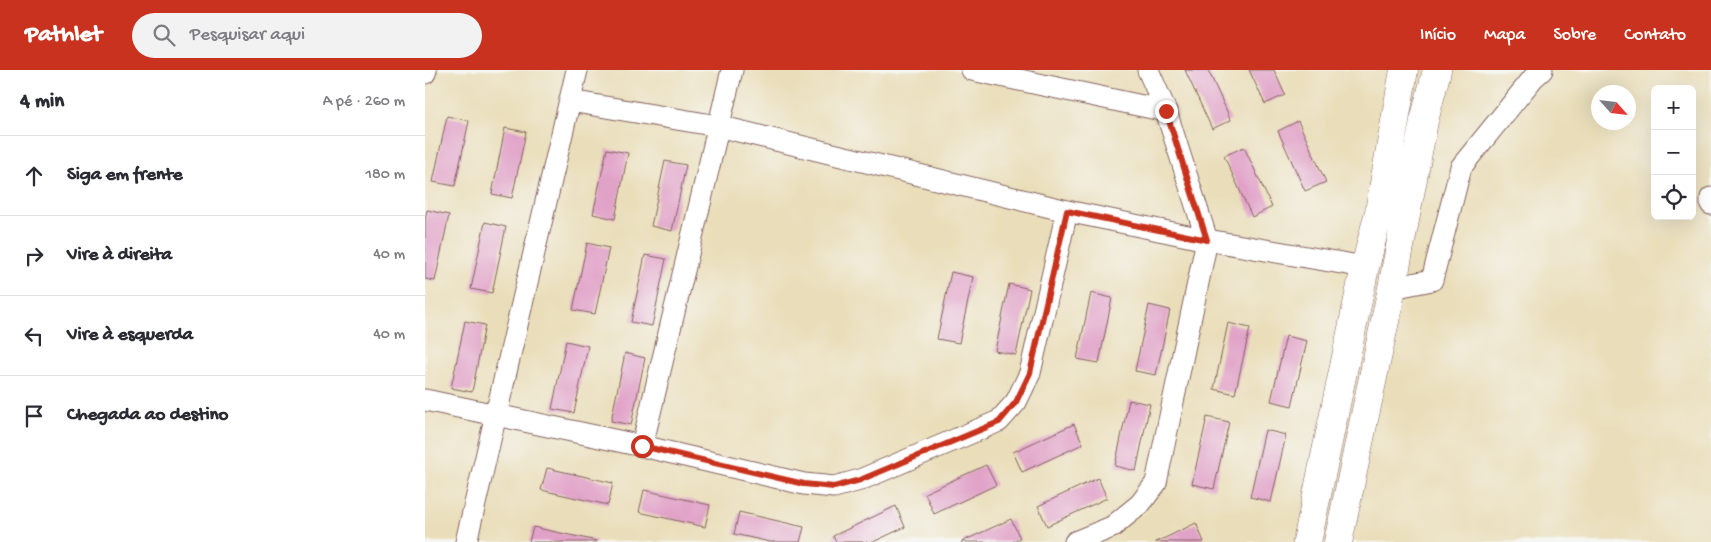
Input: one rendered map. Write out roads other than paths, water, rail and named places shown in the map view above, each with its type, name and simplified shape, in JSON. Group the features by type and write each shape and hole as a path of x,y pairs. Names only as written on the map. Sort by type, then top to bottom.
{"street":[{"path":"466,542 577,70"},
{"path":"642,446 732,70"},
{"path":"972,70 1166,111"},
{"path":"1075,542 1112,527 1140,504 1156,483 1207,240 1166,111 1148,70"},
{"path":"1307,542 1365,267 1379,212 1404,70"},
{"path":"1338,542 1424,121 1437,70"},
{"path":"1391,288 1432,280 1461,168 1534,77 1542,70"},
{"path":"570,101 718,126 1067,211 1207,240 1365,267"},
{"path":"1711,198 1711,204"},
{"path":"425,400 642,446 804,484 834,487 860,480 999,422 1016,402 1030,373 1067,211"}]}
